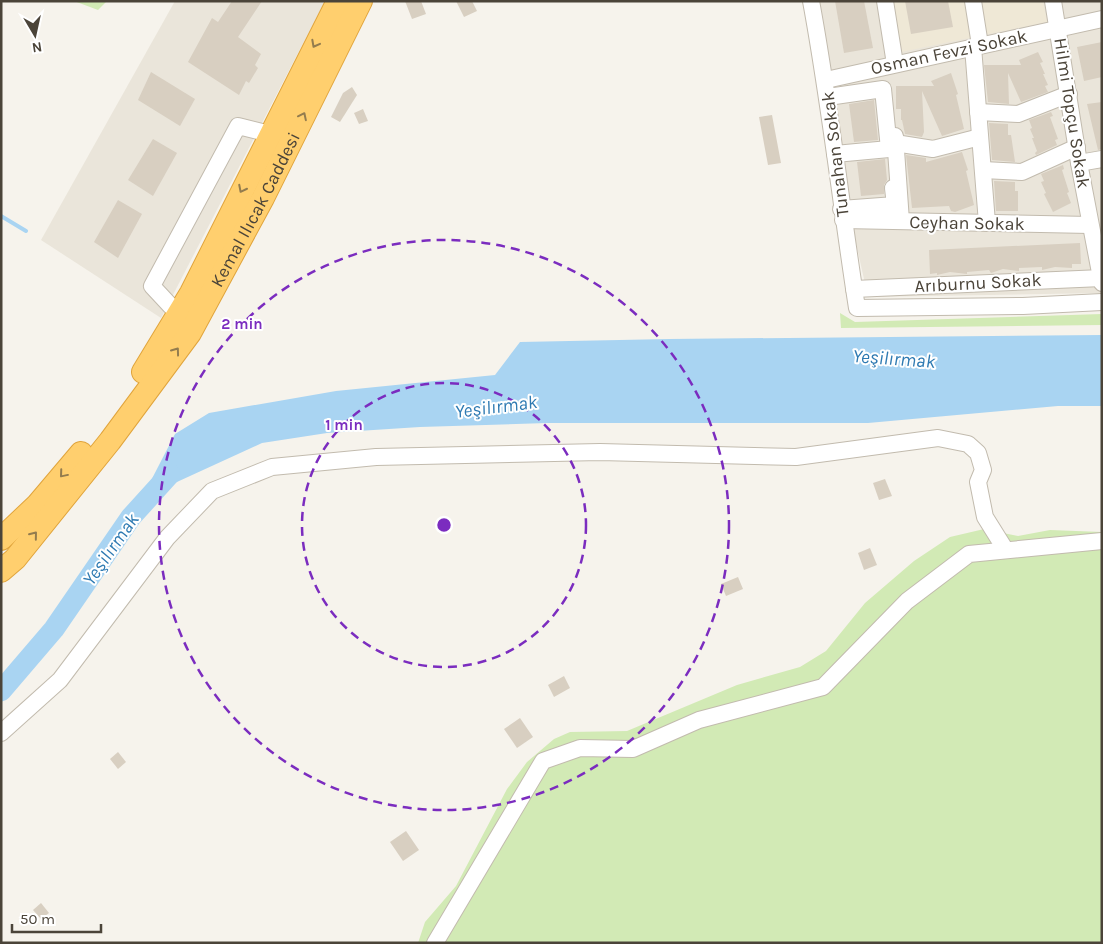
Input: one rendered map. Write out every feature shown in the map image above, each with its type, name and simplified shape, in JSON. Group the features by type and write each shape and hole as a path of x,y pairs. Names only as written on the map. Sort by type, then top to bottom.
{"highway":[{"name":"Kemal Ilıcak Caddesi","path":"1,539 37,505 96,435 151,362 179,314 338,1"},
{"name":"Kemal Ilıcak Caddesi","path":"1,571 15,559 110,441 190,333 263,198 361,1"}],"street":[{"name":"Tunahan Sokak","path":"811,1 826,80 842,215 857,308 1023,306 1102,302"},
{"path":"842,215 895,204 892,146 892,65 884,1"},
{"path":"973,1 978,112 987,223"},
{"name":"Hilmi Topçu Sokak","path":"1053,1 1059,28 1090,225 1101,280"},
{"name":"Osman Fevzi Sokak","path":"826,80 1102,19"},
{"path":"828,97 883,89 901,221"},
{"path":"978,112 1018,114 1069,94"},
{"path":"179,314 152,286 238,126 270,134"},
{"path":"835,154 892,146 933,149 980,137"},
{"path":"983,170 1022,172 1078,155 1102,159"},
{"name":"Ceyhan Sokak","path":"842,215 901,221 1090,225"},
{"name":"Arıburnu Sokak","path":"854,289 1101,280"},
{"path":"1,733 60,680 166,538 212,491 272,467 376,457 600,452 796,457 938,438 968,444 978,453 983,470 978,482 985,517 1005,549"},
{"path":"435,943 543,761 580,748 633,749 699,720 823,687 915,595 969,554 1102,541"}],"shaded area":[{"path":"175,1 325,1 161,318 41,240"},
{"path":"802,1 1102,1 1102,293 868,297"},
{"path":"893,1 1043,1 1047,22 901,52"}],"green space":[{"path":"74,1 107,1 98,10"},
{"path":"840,313 855,322 1102,314 1102,325 841,328"},
{"path":"997,526 1003,533 1018,536 1050,530 1102,532 1102,943 418,943 425,922 456,886 507,789 527,762 554,739 570,732 627,731 737,685 800,667 826,651 865,603 914,561 950,537"}],"water":[{"path":"1102,335 1102,406 1058,406 868,423 547,423 420,427 327,433 262,443 142,498 175,434 209,413 336,391 495,375 520,342"}],"building":[{"path":"232,1 262,1 238,37 261,54 255,65 258,68 249,83 246,81 239,95 188,62 212,18 218,22"},
{"path":"405,1 421,1 426,14 412,19"},
{"path":"456,1 472,1 477,11 464,17"},
{"path":"835,1 864,1 873,48 844,53"},
{"path":"905,1 948,1 953,27 911,34"},
{"path":"1102,42 1102,77 1084,81 1077,47"},
{"path":"1038,52 1043,62 1040,63 1045,74 1043,74 1048,85 1045,86 1048,92 1021,102 1008,73 1009,104 988,102 984,65 1021,65 1019,60"},
{"path":"151,72 195,99 180,126 138,100"},
{"path":"951,73 958,94 956,95 964,129 942,136 922,91 924,132 922,137 905,134 901,120 901,109 896,109 896,86 934,86 931,81"},
{"path":"352,87 357,95 340,122 331,117 343,93"},
{"path":"874,100 878,140 854,142 849,104"},
{"path":"1102,102 1102,149 1098,150 1087,104"},
{"path":"363,109 368,121 359,124 354,113"},
{"path":"1051,112 1053,116 1050,117 1058,139 1055,140 1057,145 1036,155 1037,151 1032,138 1034,138 1029,120"},
{"path":"772,115 781,163 768,165 759,117"},
{"path":"989,123 1008,124 1008,135 1011,135 1015,162 992,160"},
{"path":"153,139 177,153 153,196 128,180"},
{"path":"962,152 968,170 966,171 974,205 955,212 951,211 949,206 912,208 906,155 926,158 926,162"},
{"path":"885,159 887,180 884,185 884,194 861,196 857,162"},
{"path":"1063,165 1064,169 1062,170 1071,203 1053,212 1044,194 1046,193 1041,182 1044,181 1041,174"},
{"path":"994,181 1015,182 1015,191 1018,191 1018,211 996,211"},
{"path":"118,200 142,214 118,258 94,242"},
{"path":"1080,243 1081,264 1072,264 1072,268 1055,267 1042,270 1042,267 1019,268 1019,271 1003,269 991,273 989,270 967,272 967,274 950,272 937,275 937,273 930,274 929,250"},
{"path":"885,479 892,496 879,500 873,483"},
{"path":"870,548 877,565 864,570 858,553"},
{"path":"738,577 743,589 726,596 721,584"},
{"path":"564,676 570,688 554,697 548,685"},
{"path":"520,718 533,737 517,748 504,729"},
{"path":"118,752 126,762 118,769 110,759"},
{"path":"406,831 419,850 403,861 390,842"},
{"path":"41,903 49,913 41,919 33,910"}],"waterway":[{"path":"1,216 26,231"},
{"name":"Yeşilırmak","path":"1,691 54,629 131,517 170,474"}]}
